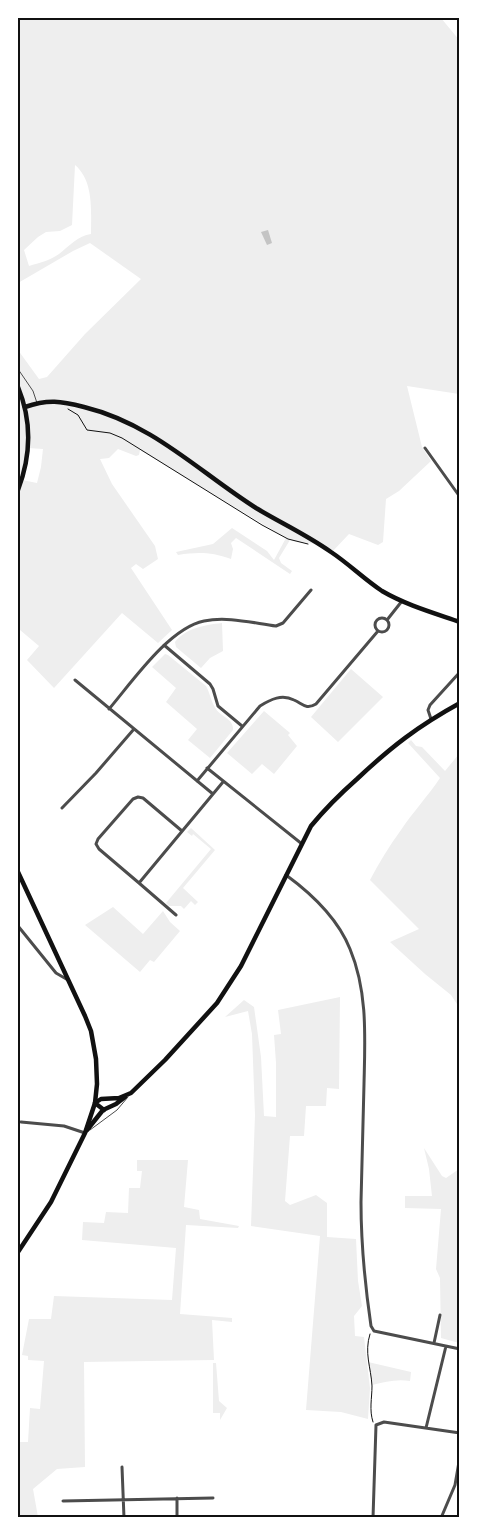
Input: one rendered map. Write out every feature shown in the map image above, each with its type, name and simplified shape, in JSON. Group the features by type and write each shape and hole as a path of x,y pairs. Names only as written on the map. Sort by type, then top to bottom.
{"main road":[{"path":"18,387 25,406 28,424 28,448 18,490"},
{"path":"25,406 55,401 74,404 104,412 135,425 163,442 256,508 332,552 382,591 402,601 460,622"},
{"path":"85,1133 96,1117 131,1094 166,1060 217,1003 241,966 311,826 324,809 391,747 431,719 460,703"},
{"path":"18,872 85,1016 93,1041 96,1084 95,1103 85,1133 51,1202 18,1252"},
{"path":"95,1103 101,1099 119,1098 131,1094"},
{"path":"95,1103 104,1110"}],"street":[{"path":"424,448 460,497"},
{"path":"109,709 164,645 186,628 204,621 222,619 276,626 283,623 311,590"},
{"path":"387,620 402,601"},
{"path":"378,631 375,625 376,622 381,618 387,620"},
{"path":"378,631 385,632 388,629 389,623 387,620"},
{"path":"197,781 260,706 271,699 282,697 294,699 305,707 310,708 316,704 378,631"},
{"path":"164,645 210,684 218,706 242,726"},
{"path":"431,719 428,710 430,705 460,672"},
{"path":"76,680 213,794"},
{"path":"62,808 96,773 134,729"},
{"path":"207,768 302,844"},
{"path":"139,883 223,782"},
{"path":"176,915 99,849 96,844 98,839 133,799 138,797 143,798 182,831"},
{"path":"286,875 303,887 336,924 350,948 359,977 365,1020 361,1233 371,1326 374,1331 460,1349"},
{"path":"18,926 56,973 69,981"},
{"path":"21,1122 64,1126 85,1133"},
{"path":"434,1343 440,1315"},
{"path":"426,1428 446,1346"},
{"path":"373,1518 376,1426 384,1422 460,1433"},
{"path":"441,1518 455,1486 460,1456"},
{"path":"122,1468 124,1518"},
{"path":"62,1501 123,1498 213,1498"},
{"path":"177,1498 177,1518"}],"lane":[{"path":"18,369 33,391 37,403"},
{"path":"85,1133 117,1110 131,1094"}],"path":[{"path":"73,411 78,415 87,430 110,433 122,438 262,525 288,539 312,546"},
{"path":"374,1331 370,1335 366,1350 372,1385 370,1414 376,1429"}],"shaded area":[{"path":"18,18 441,18 460,41 459,394 407,386 422,447 431,461 399,491 386,499 383,542 378,545 349,534 332,552 320,544 290,540 279,558 281,563 292,571 290,574 236,538 231,543 233,549 231,559 205,553 178,555 176,552 213,544 232,528 267,551 274,560 286,538 140,450 139,455 136,456 118,449 109,458 100,459 112,484 155,546 158,559 143,569 136,564 131,568 172,630 158,643 122,613 54,688 27,660 39,646 20,630 18,632 18,350 39,379 47,377 85,334 141,279 90,243 18,283","holes":["75,165 86,179 91,206 91,234 78,239 52,258 29,266 24,250 46,232 60,231 72,225","28,448 43,449 37,483 22,480"]},
{"path":"222,623 223,651 210,658 201,668 176,647 175,642 179,637 190,630"},
{"path":"165,654 206,686 218,712 233,726 233,730 210,758 188,740 197,729 166,702 176,688 152,667"},
{"path":"351,669 383,697 338,742 311,717"},
{"path":"264,711 290,733 288,735 297,746 274,774 262,764 252,774 227,753"},
{"path":"411,740 416,746 422,747 445,771 459,754 459,1007 451,995 390,942 419,929 370,880 392,842 440,778 408,743"},
{"path":"191,828 215,850 183,888 198,902 195,905 191,901 184,909 181,906 169,906 166,903 211,849 193,834 192,836 187,832"},
{"path":"113,907 143,934 163,911 170,922 180,931 154,962 150,960 140,972 85,925"},
{"path":"340,997 339,1089 327,1088 326,1106 306,1106 304,1136 290,1136 285,1201 290,1205 316,1195 327,1203 327,1237 356,1239 358,1281 362,1306 354,1316 355,1336 364,1337 370,1388 368,1419 341,1412 306,1410 320,1236 251,1226 255,1115 252,1034 248,1011 225,1017 244,1000 254,1007 261,1057 264,1116 276,1117 274,1035 281,1034 278,1010"},
{"path":"424,1148 442,1176 446,1178 459,1169 459,1343 441,1338 440,1278 436,1269 441,1209 405,1208 405,1196 432,1196"},
{"path":"137,1160 188,1160 184,1207 199,1210 200,1219 239,1226 238,1228 186,1225 180,1314 232,1318 232,1322 212,1320 214,1360 84,1362 85,1467 57,1469 33,1489 38,1517 20,1517 20,1514 18,1514 19,1442 28,1442 30,1408 40,1409 44,1361 28,1360 28,1356 22,1355 29,1319 51,1319 54,1296 172,1300 176,1248 82,1240 83,1222 104,1223 106,1212 128,1213 129,1188 140,1188 142,1171 137,1171"},
{"path":"368,1362 411,1372 410,1381 395,1381 372,1385"},
{"path":"213,1363 216,1363 219,1401 227,1408 220,1420 220,1413 213,1413"}],"building":[{"path":"268,230 272,243 267,245 261,232"}]}
